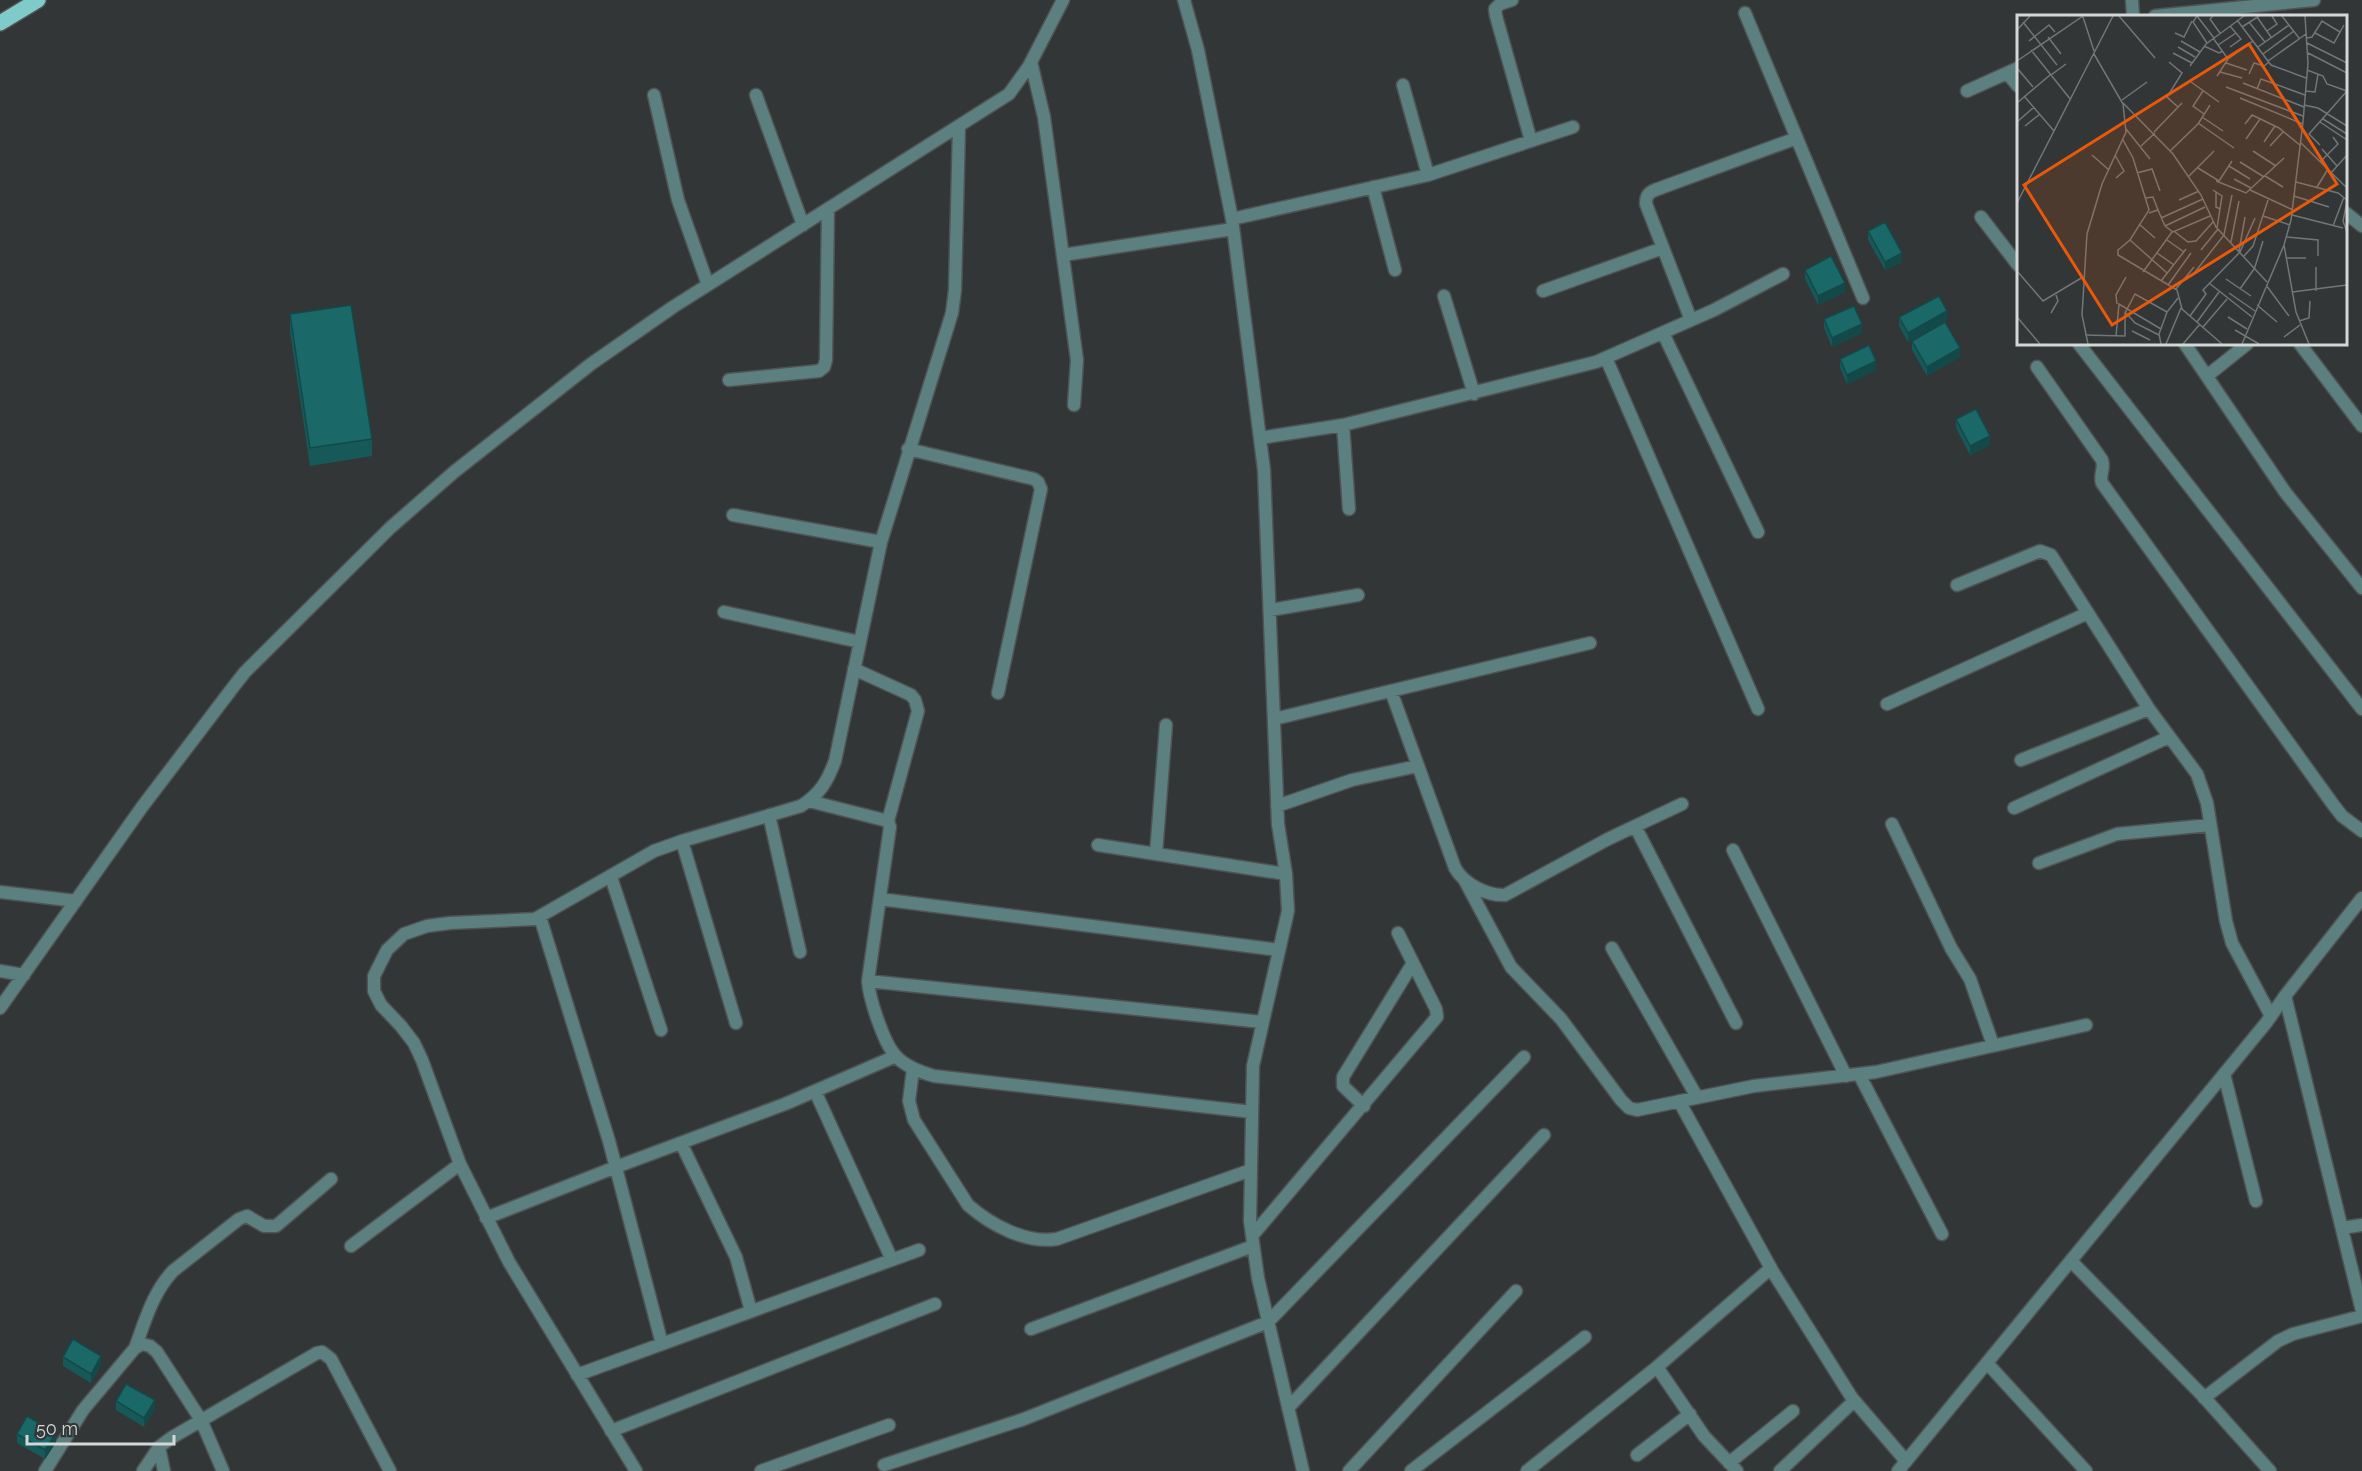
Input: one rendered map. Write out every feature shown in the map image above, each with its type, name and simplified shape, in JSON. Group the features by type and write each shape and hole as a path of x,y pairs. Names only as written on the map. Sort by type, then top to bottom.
{"main road":[{"path":"0,23 38,0"}],"street":[{"path":"0,1008 148,800 245,672 374,543 454,472 591,364 708,285 1009,94 1031,62 1063,0"},
{"path":"1184,0 1198,50 1232,224 1266,490 1278,830 1286,874 1288,911 1253,1066 1252,1241 1268,1322 1303,1471"},
{"path":"1512,0 1500,4 1496,9 1496,16 1531,141"},
{"path":"2132,0 2133,15"},
{"path":"2160,15 2206,6 2314,0"},
{"path":"1745,13 1863,298"},
{"path":"1031,62 1044,117 1077,360 1074,405"},
{"path":"1967,91 2013,71"},
{"path":"1403,86 1428,175"},
{"path":"654,95 676,192 708,285"},
{"path":"756,95 803,225"},
{"path":"636,1471 517,1278 460,1164 422,1060 408,1034 381,1005 374,991 374,976 387,951 404,934 427,926 450,922 535,919 654,851 801,806 826,784 835,761 880,542 952,313 955,290 959,127"},
{"path":"1063,255 1232,224 1428,175 1573,128"},
{"path":"1691,320 1646,204 1646,198 1649,193 1797,138"},
{"path":"1373,188 1395,270"},
{"path":"729,380 819,371 824,367 826,360 828,210"},
{"path":"2347,214 2362,226"},
{"path":"1981,217 2017,262"},
{"path":"1543,291 1663,248"},
{"path":"1260,438 1343,425 1474,394 1606,358 1691,320 1783,274"},
{"path":"1444,296 1474,394"},
{"path":"1663,333 1758,532"},
{"path":"2080,345 2362,709"},
{"path":"2186,345 2285,492 2362,588"},
{"path":"2207,376 2246,345"},
{"path":"2301,345 2362,426"},
{"path":"1606,358 1758,709"},
{"path":"2037,367 2102,460 2104,466 2100,479 2102,483 2332,803 2343,816 2362,831"},
{"path":"1343,425 1349,509"},
{"path":"908,449 1034,479 1040,485 998,693"},
{"path":"733,515 880,542"},
{"path":"1957,585 2040,551 2051,555 2149,709 2197,774 2203,788 2226,921 2232,943 2271,1016"},
{"path":"1270,610 1358,596"},
{"path":"724,612 860,642"},
{"path":"1887,704 2088,613"},
{"path":"1274,719 1590,642"},
{"path":"854,669 910,695 918,705 888,821 890,827 868,981 869,993 888,1047 896,1056 913,1069 934,1076 1252,1112"},
{"path":"1391,691 1455,868 1466,881 1511,967 1561,1019 1629,1108 1637,1110 1754,1086 1859,1074 2086,1025"},
{"path":"2021,760 2149,709"},
{"path":"1156,854 1166,725"},
{"path":"2014,808 2169,737"},
{"path":"1277,806 1352,780 1418,766"},
{"path":"809,801 888,821"},
{"path":"1466,881 1487,893 1505,895 1635,826 1682,804"},
{"path":"769,815 800,952"},
{"path":"1892,824 1951,948 1970,979 1993,1045"},
{"path":"2039,864 2117,834 2210,825"},
{"path":"1635,826 1736,1023"},
{"path":"682,841 736,1023"},
{"path":"1098,845 1286,874"},
{"path":"1733,850 1846,1076"},
{"path":"611,877 661,1030"},
{"path":"0,892 76,901"},
{"path":"1679,1101 1771,1268 1854,1401 1902,1466 2271,1016 2362,898"},
{"path":"880,899 1279,950"},
{"path":"540,917 616,1167 662,1344"},
{"path":"1031,1329 1252,1241 1437,1017 1436,1008 1398,933"},
{"path":"1612,948 1697,1097"},
{"path":"1364,1106 1343,1086 1343,1077 1413,963"},
{"path":"0,970 24,975"},
{"path":"868,981 1262,1022"},
{"path":"2285,996 2362,1311"},
{"path":"486,1218 815,1091 896,1056"},
{"path":"884,1465 1024,1419 1268,1322 1524,1057"},
{"path":"913,1069 909,1101 914,1120 968,1205 985,1219 1029,1239 1044,1241 1057,1239 1251,1170"},
{"path":"1859,1074 1942,1234"},
{"path":"2224,1074 2256,1201"},
{"path":"815,1091 892,1260"},
{"path":"1288,1408 1544,1135"},
{"path":"681,1143 736,1257 751,1311"},
{"path":"351,1246 460,1164"},
{"path":"45,1471 83,1410 135,1348 156,1295 173,1271 239,1219 247,1216 264,1226 276,1226 332,1179"},
{"path":"2342,1228 2362,1225"},
{"path":"577,1375 919,1250"},
{"path":"2071,1261 2204,1398 2270,1471"},
{"path":"1527,1471 1657,1366 1771,1268"},
{"path":"1349,1471 1516,1291"},
{"path":"611,1431 935,1304"},
{"path":"2204,1398 2278,1341 2293,1334 2362,1316"},
{"path":"1411,1471 1585,1337"},
{"path":"135,1348 142,1344 150,1346 157,1352 201,1420 223,1471"},
{"path":"143,1471 159,1447 278,1374 322,1352 331,1359 390,1471"},
{"path":"1987,1363 2086,1471"},
{"path":"1657,1366 1704,1436 1733,1467 1793,1411"},
{"path":"1780,1471 1854,1401"},
{"path":"1637,1455 1690,1414"},
{"path":"761,1471 889,1425"},
{"path":"159,1447 164,1471"}],"building":[{"path":"1885,222 1902,253 1885,262 1868,231"},
{"path":"1831,256 1845,283 1818,296 1805,270"},
{"path":"1939,296 1947,311 1908,333 1899,317"},
{"path":"351,305 372,439 310,448 290,314"},
{"path":"1854,306 1862,324 1832,338 1824,319"},
{"path":"1945,322 1960,348 1927,367 1912,341"},
{"path":"1869,345 1876,361 1847,375 1840,359"},
{"path":"1976,409 1990,436 1970,446 1956,419"},
{"path":"73,1339 101,1356 91,1374 63,1357"},
{"path":"126,1384 155,1400 144,1418 116,1401"},
{"path":"27,1416 56,1433 45,1450 17,1434"}]}
